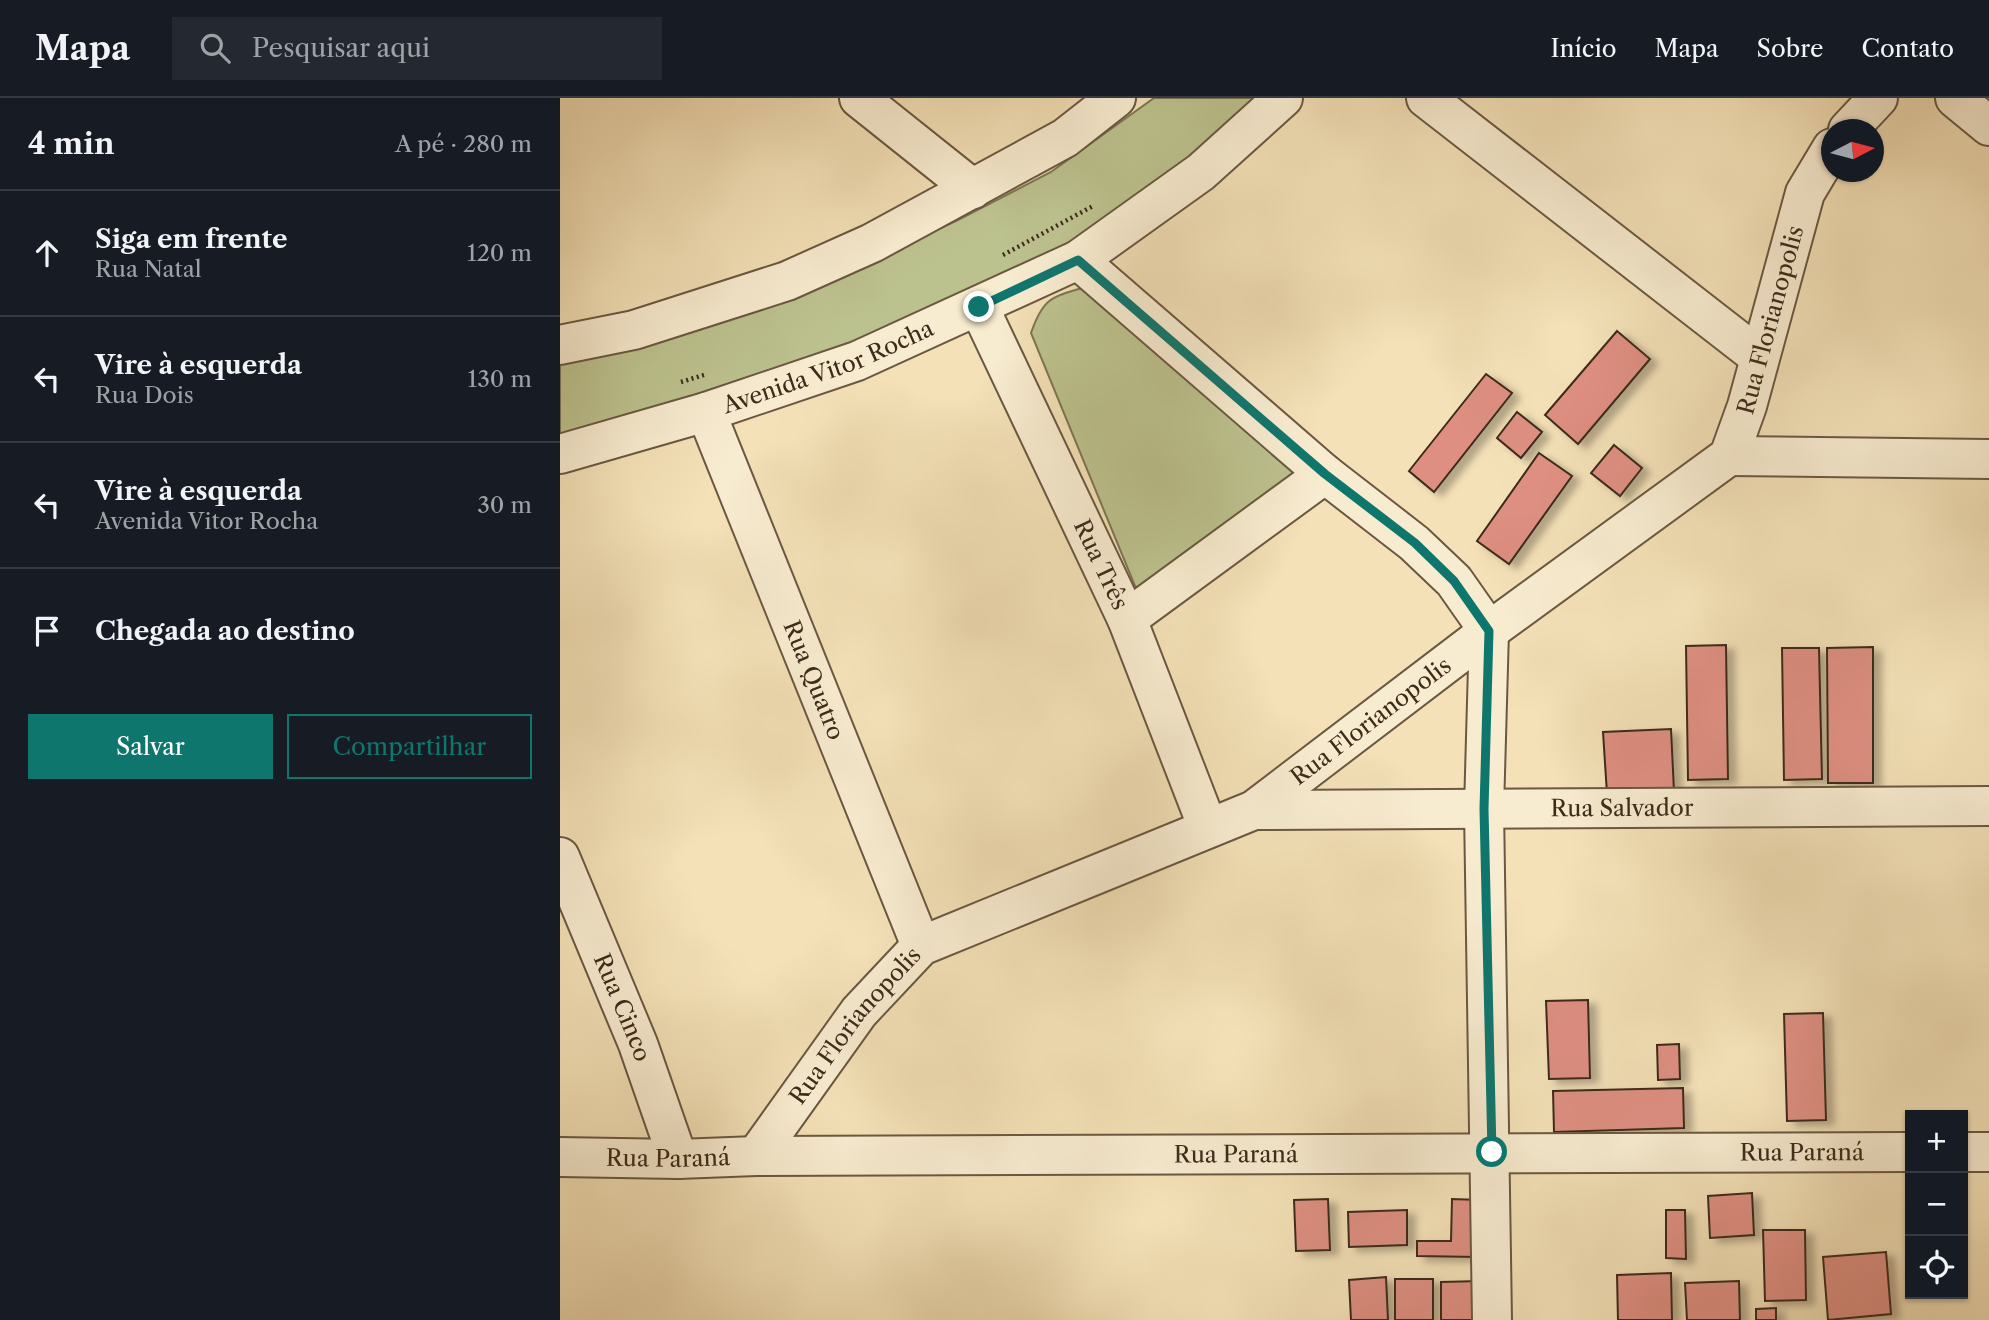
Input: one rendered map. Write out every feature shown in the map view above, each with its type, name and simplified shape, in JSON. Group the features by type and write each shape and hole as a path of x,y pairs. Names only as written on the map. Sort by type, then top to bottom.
{"street":[{"path":"859,98 973,189"},
{"path":"560,345 634,330 787,281 872,243 1065,138 1116,98"},
{"name":"Avenida Vitor Rocha","path":"560,454 706,412 857,361 1078,260 1201,172 1283,98"},
{"path":"1426,98 1758,356"},
{"path":"1858,119 1878,98"},
{"path":"1955,98 1989,126"},
{"name":"Rua Florianopolis","path":"756,1156 859,1012 921,946 1254,810 1489,631 1729,456 1747,406 1758,356 1805,193 1821,166"},
{"path":"1078,260 1325,474 1415,543 1454,581 1489,631 1484,809 1492,1152 1492,1320"},
{"name":"Rua Três","path":"979,307 1127,619 1208,828"},
{"name":"Rua Quatro","path":"706,412 921,946"},
{"path":"1729,456 1989,458"},
{"path":"1127,619 1325,474"},
{"name":"Rua Salvador","path":"1254,810 1989,806"},
{"name":"Rua Cinco","path":"560,857 638,1044 678,1159"},
{"name":"Rua Paraná","path":"560,1157 678,1159 756,1156 1905,1152"},
{"path":"1968,1152 1989,1152"}],"path":[{"path":"993,260 1096,204"},
{"path":"678,383 716,371"}],"green space":[{"path":"1154,98 1269,98 1069,247 858,349 560,439 560,360 826,280 956,221 1051,172"},
{"path":"1083,288 1303,473 1143,594 1135,586 1031,333 1039,314 1049,302 1062,294"}],"building":[{"path":"1617,331 1650,359 1578,444 1545,415"},
{"path":"1486,374 1512,393 1434,492 1409,471"},
{"path":"1517,412 1542,432 1521,458 1497,438"},
{"path":"1614,445 1642,468 1620,496 1591,473"},
{"path":"1539,453 1572,476 1509,564 1477,541"},
{"path":"1726,645 1728,779 1688,780 1686,646"},
{"path":"1873,647 1873,783 1828,783 1827,648"},
{"path":"1782,648 1819,648 1822,779 1784,780"},
{"path":"1671,729 1674,791 1607,794 1603,732"},
{"path":"1588,1000 1590,1078 1549,1079 1546,1001"},
{"path":"1823,1013 1826,1120 1787,1121 1784,1014"},
{"path":"1679,1044 1680,1079 1658,1080 1657,1045"},
{"path":"1683,1088 1684,1128 1554,1132 1553,1091"},
{"path":"1752,1193 1754,1235 1710,1238 1708,1196"},
{"path":"1328,1199 1330,1250 1296,1251 1294,1200"},
{"path":"1452,1199 1479,1200 1478,1257 1417,1256 1417,1241 1451,1241"},
{"path":"1407,1210 1407,1245 1349,1247 1348,1212"},
{"path":"1666,1210 1685,1210 1686,1259 1666,1258"},
{"path":"1763,1230 1805,1230 1806,1300 1765,1301"},
{"path":"1886,1252 1891,1314 1828,1320 1823,1257"},
{"path":"1671,1273 1672,1320 1618,1320 1617,1275"},
{"path":"1386,1277 1388,1320 1351,1320 1349,1280"},
{"path":"1395,1279 1433,1279 1433,1320 1395,1320"},
{"path":"1480,1281 1480,1320 1441,1320 1441,1282"},
{"path":"1739,1281 1740,1320 1687,1320 1685,1283"},
{"path":"1776,1308 1776,1320 1756,1320 1756,1309"}],"route":[{"path":"979,307 1078,260 1325,474 1415,543 1454,581 1489,631 1484,809 1492,1152"}]}
